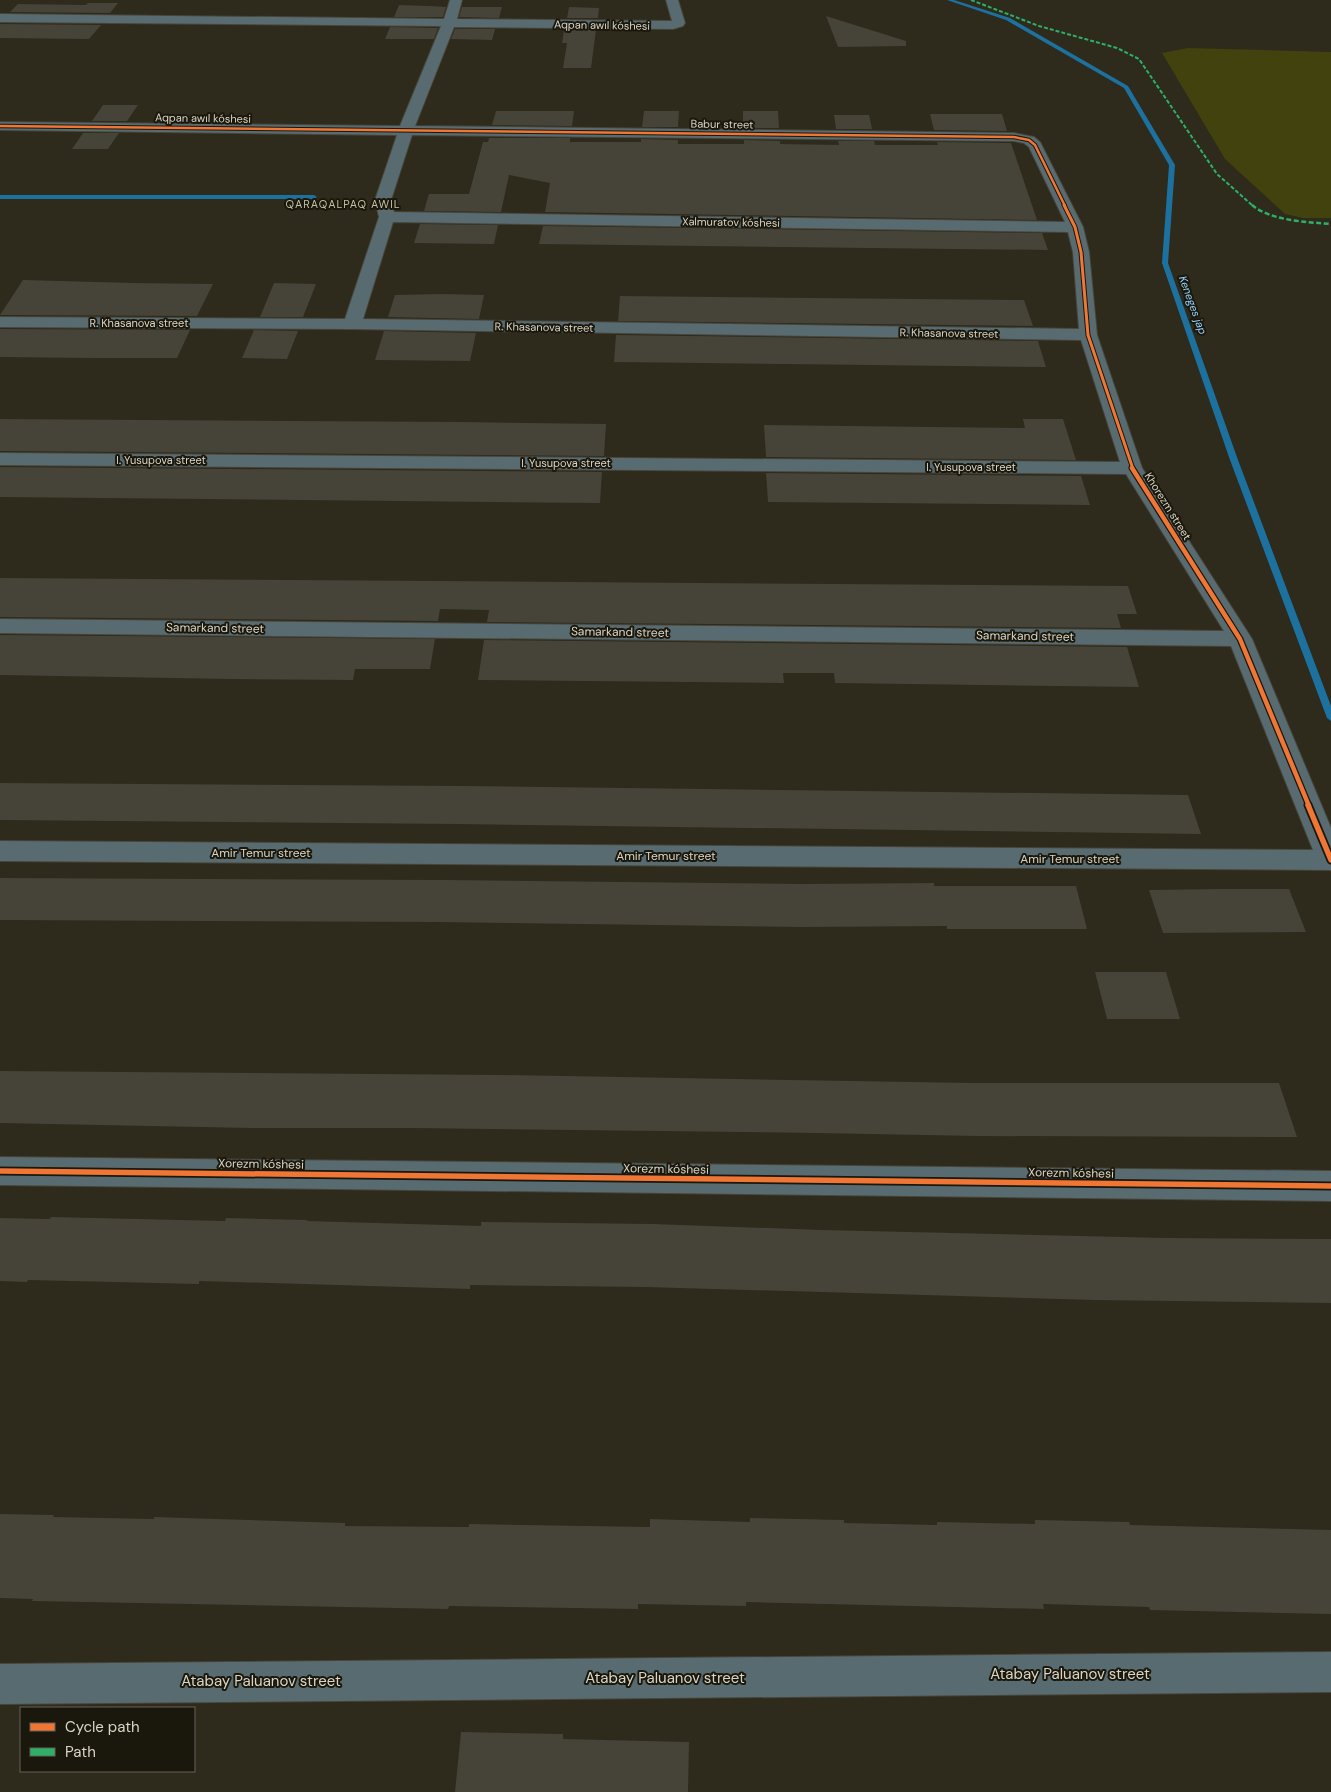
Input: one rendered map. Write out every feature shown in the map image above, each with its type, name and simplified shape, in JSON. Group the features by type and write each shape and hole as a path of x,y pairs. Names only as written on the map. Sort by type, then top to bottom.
{"street":[{"path":"352,324 387,217 383,200 406,130 449,23 456,0"},
{"name":"Aqpan awıl kóshesi","path":"0,18 664,25 679,23 672,0"},
{"name":"Aqpan awıl kóshesi","path":"0,126 406,130"},
{"name":"Babur street","path":"406,130 1014,137 1029,140 1035,146"},
{"name":"Khorezm street","path":"1035,146 1075,227 1081,252 1088,335 1132,468 1240,639 1331,860"},
{"name":"Xalmuratov kóshesi","path":"387,217 1075,227"},
{"name":"R. Khasanova street","path":"0,322 352,324 1088,335"},
{"name":"I. Yusupova street","path":"0,459 1132,468"},
{"name":"Samarkand street","path":"0,626 1240,639"},
{"name":"Amir Temur street","path":"0,851 1331,860"},
{"name":"Xorezm kóshesi","path":"0,1171 1331,1186"},
{"name":"Atabay Paluanov street","path":"0,1684 1331,1672"}],"shaded area":[{"path":"1188,48 1331,52 1331,218 1303,218 1285,214 1225,159 1162,53"}],"building":[{"path":"88,3 118,3 110,13 10,12 18,4 86,5"},
{"path":"399,5 446,7 443,17 394,17"},
{"path":"462,7 502,7 499,18 459,17"},
{"path":"569,7 599,8 598,18 567,18"},
{"path":"826,16 906,41 906,46 838,47"},
{"path":"0,24 101,25 89,39 0,38"},
{"path":"390,27 438,28 434,39 385,39"},
{"path":"455,29 495,29 492,40 451,39"},
{"path":"564,30 596,30 591,68 563,68 567,43 562,43"},
{"path":"103,105 138,105 127,121 92,121"},
{"path":"496,111 574,111 572,126 492,125"},
{"path":"644,111 679,111 678,127 642,127"},
{"path":"743,111 778,111 779,128 743,128"},
{"path":"930,114 1002,114 1007,131 934,130"},
{"path":"834,115 869,115 872,129 836,129"},
{"path":"83,133 119,133 108,149 72,149"},
{"path":"489,138 570,138 570,142 641,142 641,139 678,140 678,144 744,144 744,140 780,141 780,144 839,145 838,141 874,141 875,145 938,145 937,142 1011,143 1037,220 545,212 550,183 509,175 501,212 424,211 429,194 469,194 483,142 488,142"},
{"path":"420,224 498,225 494,244 414,243"},
{"path":"543,226 1042,233 1048,250 539,244"},
{"path":"23,280 213,284 197,316 0,315"},
{"path":"274,283 316,284 303,317 260,317"},
{"path":"395,295 484,295 479,319 388,317"},
{"path":"620,296 1024,300 1033,326 618,321"},
{"path":"0,329 190,330 177,358 92,358 0,357"},
{"path":"254,330 298,331 287,359 242,358"},
{"path":"384,331 476,333 470,361 375,360"},
{"path":"616,335 1038,341 1046,367 614,362"},
{"path":"0,419 606,424 604,456 0,451"},
{"path":"1023,419 1063,419 1076,460 766,457 764,425 1025,428"},
{"path":"0,467 602,472 600,503 0,497"},
{"path":"766,473 1081,476 1090,505 768,502"},
{"path":"0,578 1128,586 1137,614 1117,614 1121,628 487,622 489,610 440,609 438,621 0,617"},
{"path":"0,635 435,639 430,669 355,669 353,680 231,679 0,675"},
{"path":"484,640 1127,647 1139,687 835,683 834,673 783,673 784,683 478,680"},
{"path":"0,783 464,786 1188,795 1201,834 0,820"},
{"path":"0,878 802,884 934,883 934,886 1076,886 1087,929 947,929 947,926 801,927 437,922 0,920"},
{"path":"1289,889 1306,932 1163,933 1149,890"},
{"path":"1095,972 1166,972 1180,1019 1107,1019"},
{"path":"0,1071 501,1075 972,1083 1279,1083 1297,1137 978,1136 411,1128 251,1128 0,1123"},
{"path":"51,1217 225,1221 226,1218 481,1226 481,1222 653,1224 1167,1238 1331,1239 1331,1303 1095,1300 646,1287 470,1285 470,1289 199,1281 199,1284 0,1281 0,1218 50,1219"},
{"path":"0,1514 54,1515 53,1517 154,1519 154,1517 345,1523 345,1526 469,1527 469,1524 650,1527 650,1519 750,1522 750,1518 844,1520 844,1523 937,1525 937,1522 1035,1524 1035,1520 1129,1522 1130,1525 1331,1530 1331,1614 1150,1610 1149,1607 1043,1604 1044,1609 746,1602 746,1606 638,1604 638,1609 449,1606 448,1609 32,1601 33,1599 0,1598"},
{"path":"461,1732 563,1734 563,1739 689,1742 688,1792 455,1792"}],"waterway":[{"name":"Keneges jap","path":"949,0 1008,19 1126,87 1172,165 1165,263 1234,460 1331,718"},
{"path":"0,197 314,197"}],"marked path":[{"path":"971,0 1039,26 1117,48 1139,59 1217,174 1257,209 1292,221 1331,224"}],"cycle path":[{"path":"0,126 1014,137 1029,140 1035,145 1075,227 1081,252 1088,335 1132,468 1240,639 1331,860"},
{"path":"0,1171 1331,1186"}],"district":[{"name":"QARAQALPAQ AWIL","path":"343,204"}]}
